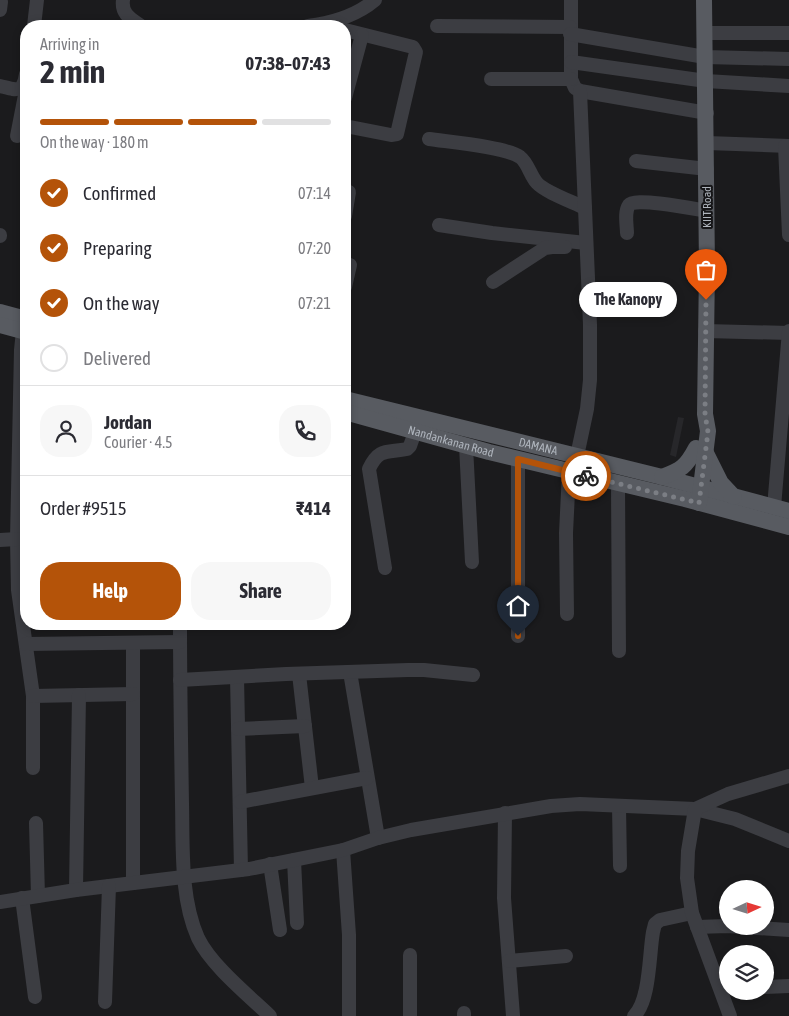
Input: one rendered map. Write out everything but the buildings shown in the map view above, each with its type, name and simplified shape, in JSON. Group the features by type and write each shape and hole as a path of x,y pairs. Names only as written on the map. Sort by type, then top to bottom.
{"main road":[{"name":"KIIT Road","path":"693,493 701,450 708,432 705,414 707,113 704,0"},
{"path":"0,312 20,325"},
{"path":"0,325 20,327"},
{"name":"DAMANA","path":"351,400 662,477 693,493 735,498 782,509"},
{"name":"Nandankanan Road","path":"351,414 466,446 618,484 693,493 789,527"},
{"path":"662,477 681,470 701,450 721,483 735,498"}],"street":[{"path":"35,20 37,0"},
{"path":"123,0 123,11 132,20"},
{"path":"338,20 356,14 375,0"},
{"path":"571,0 570,62 571,79 574,88 707,113"},
{"path":"437,26 570,31 705,57 789,59"},
{"path":"351,32 413,47 416,52 397,134 392,136 351,127"},
{"path":"705,33 789,33"},
{"path":"351,76 362,35"},
{"path":"570,62 706,82 789,86"},
{"path":"491,80 571,79"},
{"path":"0,86 12,89 20,84"},
{"path":"577,456 587,409 590,380 590,325 580,90"},
{"path":"17,136 20,121"},
{"path":"429,139 502,150 522,158 541,187 585,208"},
{"path":"707,143 787,146 789,235"},
{"path":"636,161 707,169"},
{"path":"627,233 628,206 632,203 654,203 707,211"},
{"path":"439,225 586,245"},
{"path":"493,282 546,248 552,246 586,245"},
{"path":"705,331 789,332 782,509"},
{"path":"20,426 17,540 20,570"},
{"path":"385,568 369,469 373,460 382,452 407,449 415,432"},
{"path":"466,446 472,562"},
{"path":"518,459 518,636"},
{"path":"567,614 566,533 569,472"},
{"path":"618,484 619,651"},
{"path":"0,540 17,540"},
{"path":"25,630 33,696 33,768"},
{"path":"180,630 184,877 192,920 204,949 231,979 270,1016"},
{"path":"133,642 133,883"},
{"path":"26,644 180,642"},
{"path":"180,680 424,670 473,675"},
{"path":"350,672 378,838"},
{"path":"299,674 312,788"},
{"path":"237,677 242,870"},
{"path":"33,696 133,694"},
{"path":"76,890 79,695"},
{"path":"238,729 305,726"},
{"path":"695,810 728,794 789,776"},
{"path":"240,802 367,778"},
{"path":"0,902 76,890 242,870 343,850 378,838 411,830 506,812 551,806 580,804 695,810 734,819 789,841"},
{"path":"620,806 620,866"},
{"path":"695,810 688,852 687,878 692,912 719,976"},
{"path":"506,812 504,898 513,1016"},
{"path":"36,823 38,896"},
{"path":"343,850 349,935 349,1016"},
{"path":"294,860 296,923"},
{"path":"270,864 280,930"},
{"path":"105,1002 109,886"},
{"path":"22,898 35,997"},
{"path":"634,1016 639,1011 645,998 652,932 655,924 660,920 692,912"},
{"path":"697,927 727,926 789,930"},
{"path":"410,955 410,1016"},
{"path":"509,960 566,956"},
{"path":"774,987 789,986"},
{"path":"727,1000 730,1016"}],"shaded area":[{"path":"678,417 684,418 676,457 670,455"}],"way so far":[{"path":"586,476 699,503 708,432 705,414 706,300"}],"place":[{"name":"The Kanopy","path":"706,300"}],"route":[{"path":"518,636 518,459 586,476"}]}
